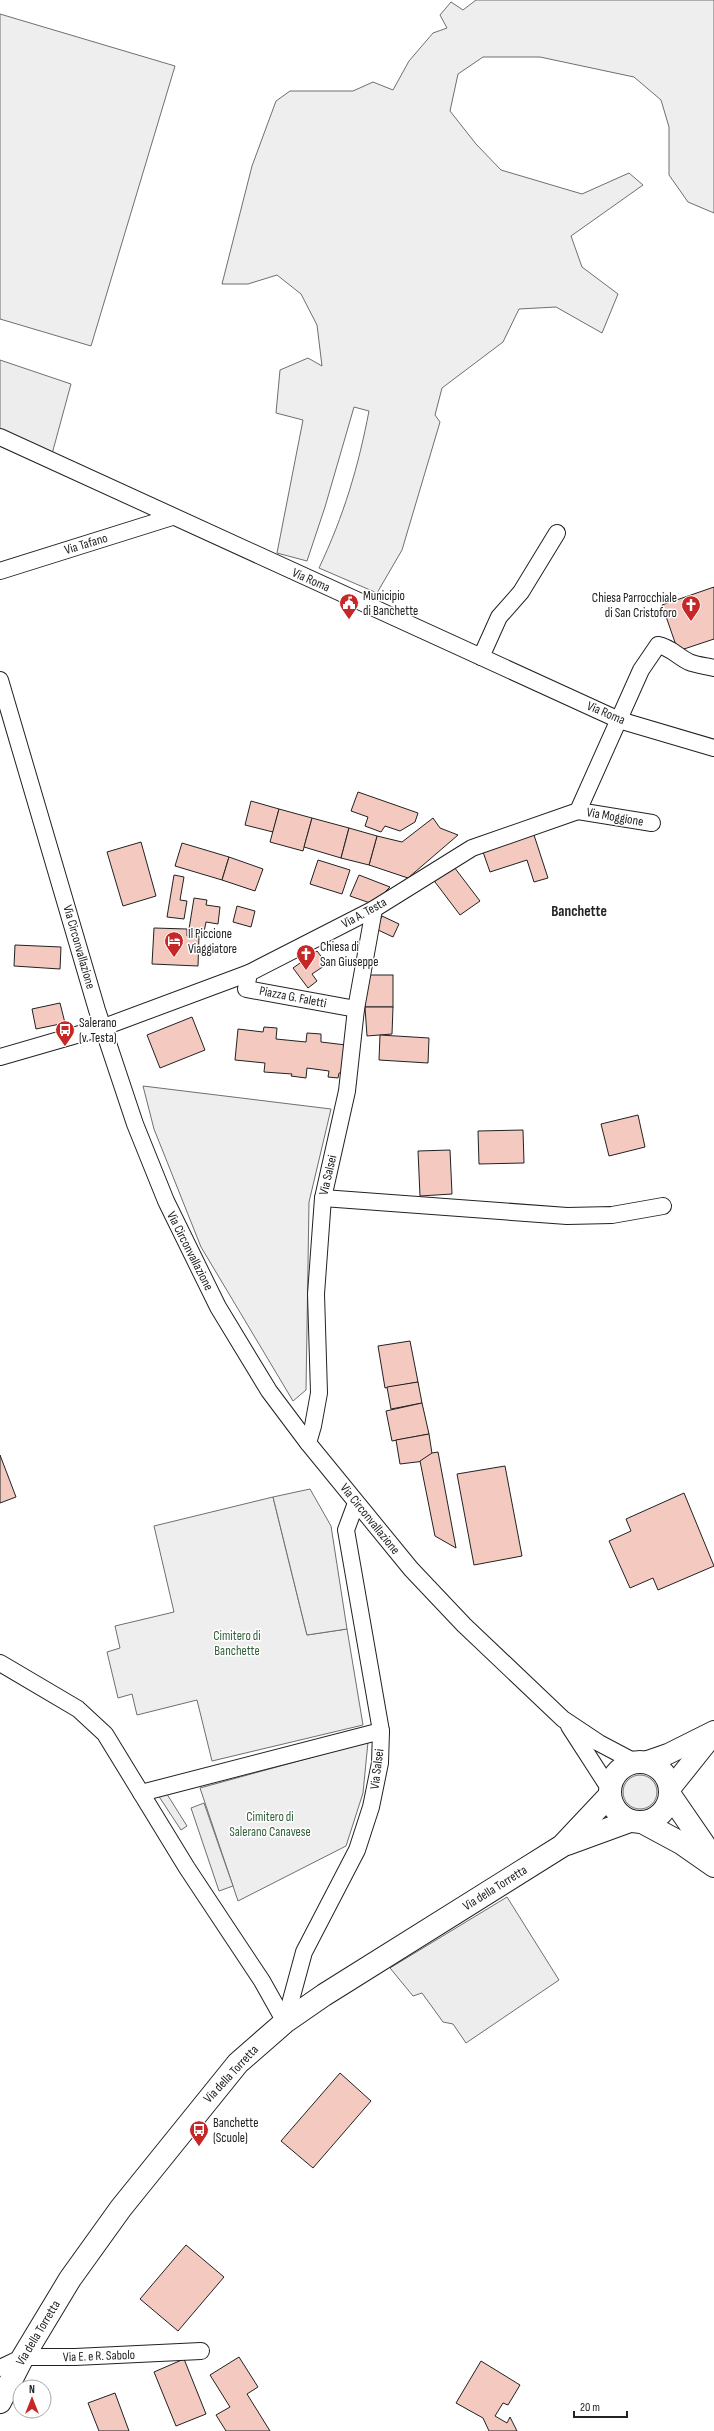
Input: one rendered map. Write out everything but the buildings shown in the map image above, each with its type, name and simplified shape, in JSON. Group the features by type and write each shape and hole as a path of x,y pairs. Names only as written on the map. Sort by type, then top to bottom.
{"main road":[{"path":"562,1846 609,1792 618,1770 626,1764 640,1762 663,1772 670,1792 714,1859"},
{"path":"609,1792 613,1807 619,1815 681,1843 714,1866"},
{"path":"562,1846 636,1822 657,1817 665,1810 670,1792"},
{"name":"Via della Torretta","path":"0,2402 23,2357 70,2279 121,2208 216,2088 243,2058 285,2022 562,1846"}],"street":[{"name":"Via Roma","path":"0,437 172,517 619,720 714,748"},
{"name":"Via Tafano","path":"0,571 172,517"},
{"path":"481,657 499,617 521,592 557,532"},
{"path":"578,811 641,670 658,646 668,647 677,655 691,663 714,668"},
{"name":"Via Circonvallazione","path":"0,680 104,1027 135,1124 166,1201 218,1307 269,1391 308,1443 411,1569 459,1619 564,1719 599,1742 640,1762"},
{"name":"Via A. Testa","path":"0,1057 104,1027 248,973 374,909 472,848 578,811"},
{"name":"Via Moggione","path":"578,811 652,823"},
{"name":"Via Salsei","path":"308,1443 313,1426 319,1393 316,1294 323,1198 347,1091 356,1009 374,909"},
{"name":"Piazza G. Faletti","path":"248,973 246,989 356,1009"},
{"path":"323,1198 567,1216 612,1215 662,1206"},
{"name":"Via Salsei","path":"285,2022 304,1952 357,1850 371,1807 380,1763 381,1731 346,1530 356,1503"},
{"path":"0,1663 78,1708 105,1734 187,1868 262,1981 285,2022"},
{"name":"Via Circonvallazione","path":"564,1719 609,1792"},
{"path":"140,1793 381,1731"},
{"path":"640,1762 668,1754 714,1731"},
{"path":"670,1792 714,1734"},
{"name":"Via E. e R. Sabolo","path":"0,2368 23,2357 75,2357 201,2352"}],"green space":[{"path":"476,0 714,0 714,213 688,202 669,175 669,127 661,100 634,77 540,57 483,57 458,74 450,111 476,144 501,170 582,194 629,173 643,185 571,236 582,267 618,294 602,333 556,307 519,309 503,342 442,388 435,415 440,422 402,550 377,593 319,568 343,510 355,472 369,411 354,407 325,507 307,561 277,553 303,420 276,413 280,370 308,358 322,366 317,325 301,294 277,275 248,284 222,284 252,166 276,101 290,91 353,91 373,82 393,90 409,61 433,33 447,28 440,15 451,2 463,10"},
{"path":"0,14 175,66 91,346 0,319"},
{"path":"143,1086 331,1109 309,1202 306,1390 293,1401 201,1247 154,1129"},
{"name":"Cimitero di Banchette","path":"273,1497 307,1635 347,1629 363,1725 212,1761 197,1700 137,1715 132,1694 118,1698 107,1652 120,1648 115,1626 174,1612 154,1526"},
{"name":"Cimitero di Salerano Canavese","path":"368,1742 363,1793 346,1846 238,1901 200,1788"},
{"path":"640,1775 652,1780 657,1792 652,1804 640,1809 628,1804 623,1792 628,1780"}],"shaded area":[{"path":"0,360 71,384 52,454 0,430"},
{"path":"310,1489 331,1526 347,1629 307,1635 273,1497"},
{"path":"165,1791 187,1826 181,1830 158,1795"},
{"path":"204,1803 233,1886 219,1891 191,1808"},
{"path":"507,1897 559,1980 466,2043 453,2024 443,2022 422,1993 413,1996 390,1968"}],"place":[{"name":"Municipio di Banchette","path":"349,620"},
{"name":"Chiesa Parrocchiale di San Cristoforo","path":"691,622"},
{"name":"Il Piccione Viaggiatore","path":"174,958"},
{"name":"Chiesa di San Giuseppe","path":"306,971"},
{"name":"Salerano (v. Testa)","path":"65,1047"},
{"name":"Banchette (Scuole)","path":"199,2147"}],"district":[{"name":"Banchette","path":"579,911"}]}
